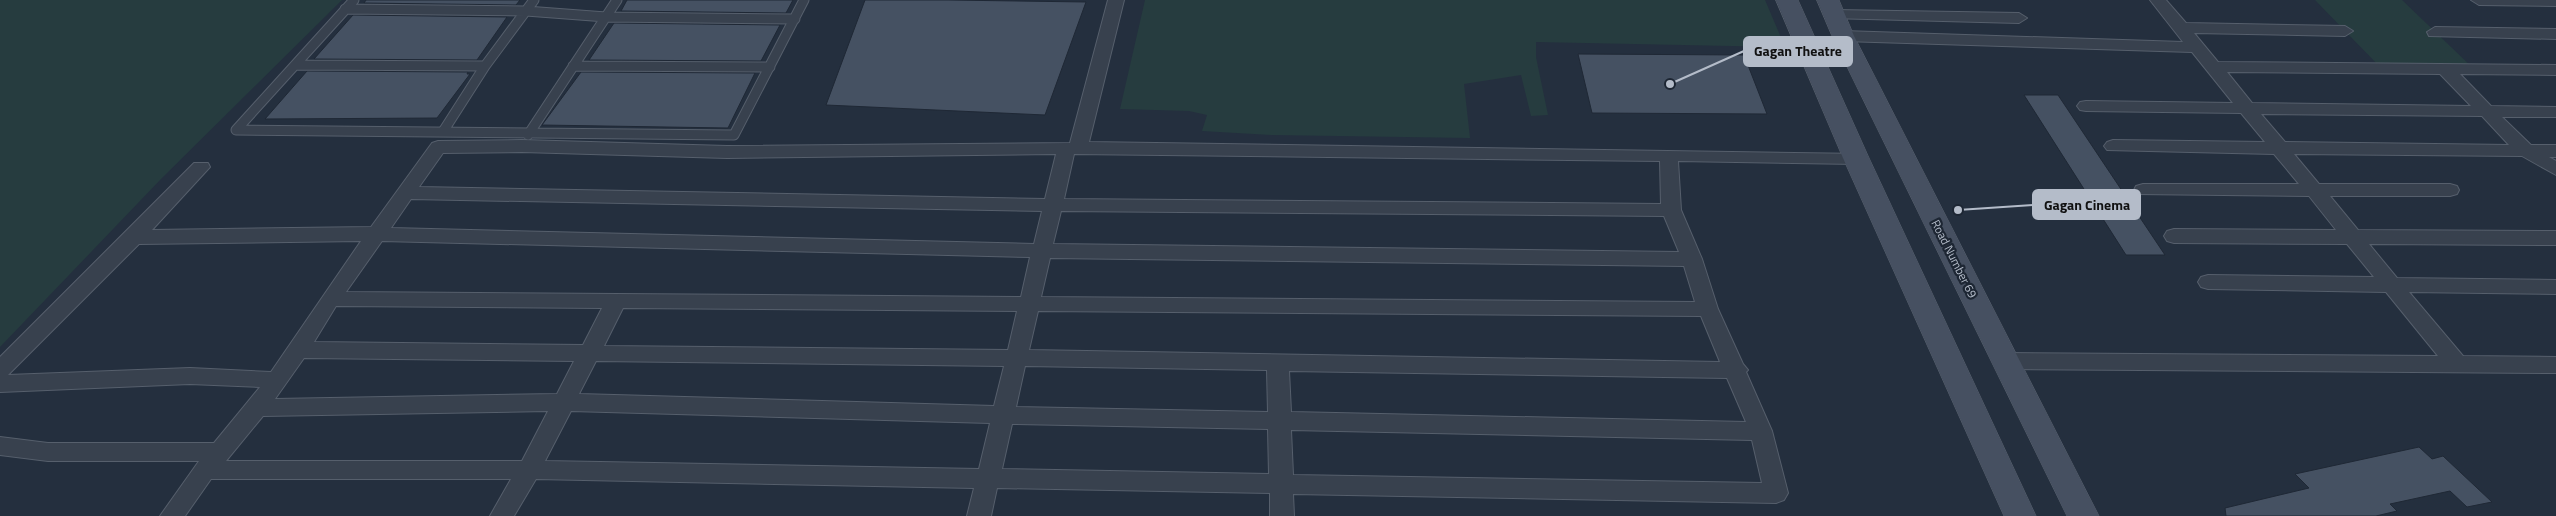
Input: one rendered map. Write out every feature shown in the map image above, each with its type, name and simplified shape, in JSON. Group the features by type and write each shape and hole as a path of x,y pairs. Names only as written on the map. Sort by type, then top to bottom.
{"main road":[{"path":"1787,0 1856,158 2020,516"},
{"name":"Road Number 69","path":"1835,17 2083,516"}],"street":[{"path":"979,516 1052,205 1072,148 1116,0"},
{"path":"2158,0 2457,364"},
{"path":"2479,0 2555,1"},
{"path":"1835,17 2196,47"},
{"path":"1835,17 2019,18"},
{"path":"2182,28 2345,31"},
{"path":"2435,32 2556,34"},
{"path":"2213,67 2556,70"},
{"path":"2444,68 2525,150 2556,169"},
{"path":"2086,106 2556,112"},
{"path":"172,516 205,470 257,408 298,350 330,298 375,234 407,193 438,147 526,139 727,152 1072,148 1856,158"},
{"path":"2112,146 2556,151"},
{"path":"205,470 529,470 986,480 1776,493 1761,431 1737,370 1708,309 1692,258 1672,210 1669,156"},
{"path":"0,370 134,237 200,167"},
{"path":"2143,190 2450,190"},
{"path":"407,193 1052,205 1672,210"},
{"path":"134,237 375,234 1041,250 1692,258"},
{"path":"2174,236 2556,238"},
{"path":"2208,282 2556,287"},
{"path":"330,298 1708,309"},
{"path":"502,516 529,470 616,301"},
{"path":"298,350 1016,358 1737,370"},
{"path":"2005,361 2556,365"},
{"path":"1278,362 1282,516"},
{"path":"0,384 190,376 277,380"},
{"path":"257,408 564,402 1002,415 1761,431"},
{"path":"0,446 48,452 221,452"}],"lane":[{"path":"354,0 236,130 444,130 526,139 734,135 804,0"},
{"path":"444,130 485,66 534,0"},
{"path":"526,139 617,0"},
{"path":"345,9 526,11 606,17 795,19"},
{"path":"296,66 485,66"},
{"path":"573,66 770,67"}],"green space":[{"path":"0,0 342,0 161,179 0,347"},
{"path":"1145,0 1765,0 1785,47 1536,42 1536,57 1548,115 1531,116 1521,75 1464,84 1470,138 1271,135 1202,131 1207,115 1189,111 1120,109"},
{"path":"2315,0 2402,0 2474,69 2380,67"}],"building":[{"path":"366,0 520,0 516,5 364,3"},
{"path":"627,0 793,0 786,13 621,11"},
{"path":"865,0 1086,2 1045,115 826,105"},
{"path":"353,15 507,17 477,60 314,59"},
{"path":"614,23 780,25 761,61 589,60"},
{"path":"1578,54 1744,55 1767,114 1592,113"},
{"path":"307,71 468,72 467,74 470,74 437,118 265,119"},
{"path":"581,72 755,73 728,128 542,125"},
{"path":"2024,95 2058,95 2165,255 2126,255"},
{"path":"2419,447 2432,459 2443,456 2492,502 2467,507 2450,491 2390,504 2397,511 2376,516 2226,516 2225,508 2309,488 2295,474"}],"place":[{"name":"Gagan Theatre","path":"1670,84"},
{"name":"Gagan Cinema","path":"1958,210"}]}
